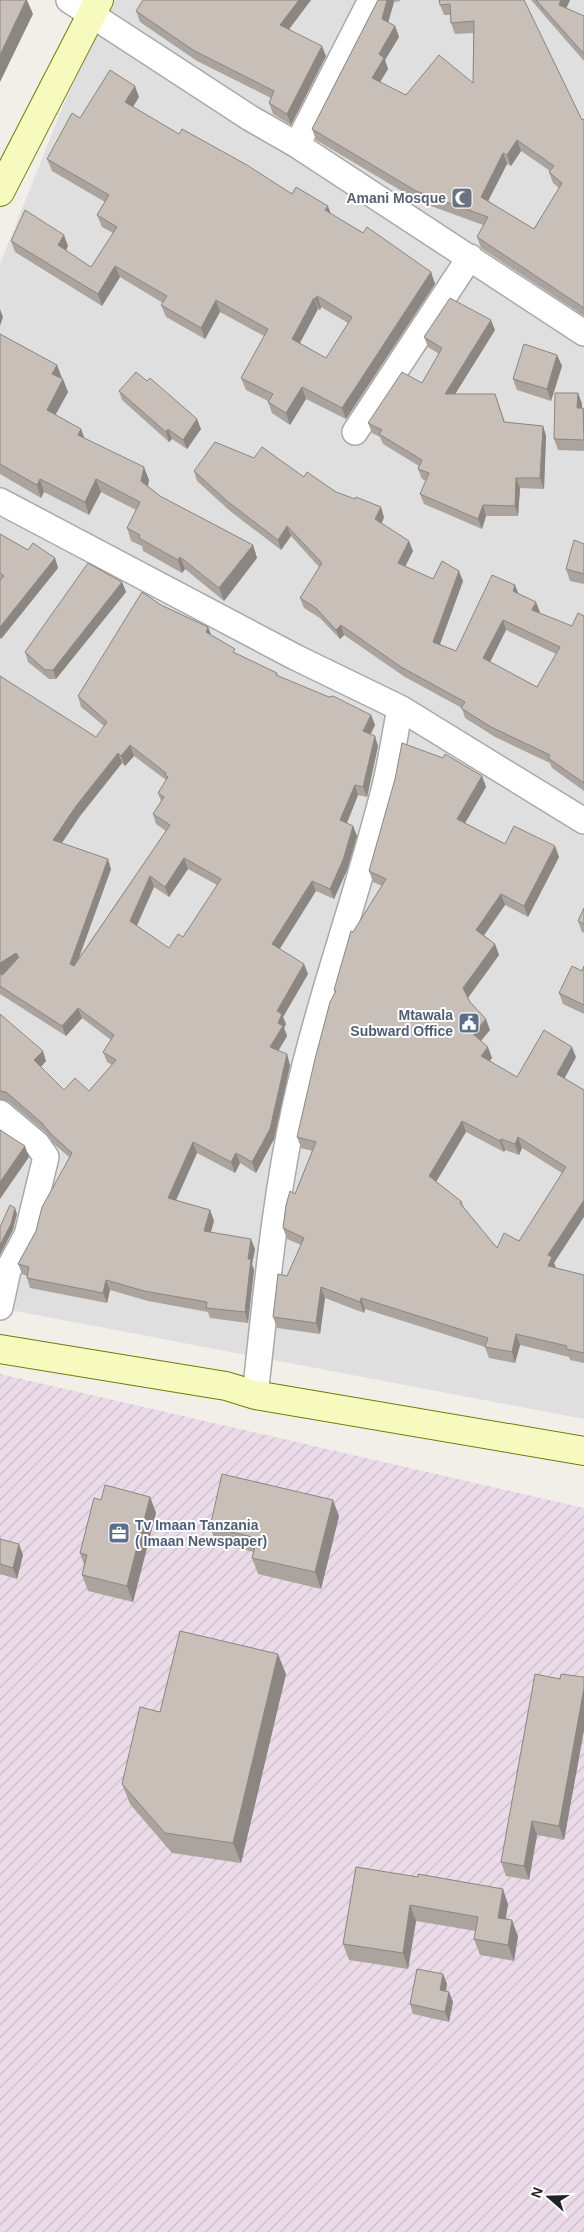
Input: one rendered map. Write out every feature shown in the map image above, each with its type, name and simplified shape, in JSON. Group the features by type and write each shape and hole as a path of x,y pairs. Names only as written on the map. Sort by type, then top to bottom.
{"main road":[{"path":"0,192 95,7"},
{"path":"0,1349 226,1386 255,1395 584,1451"}],"street":[{"path":"69,0 95,7 250,118 296,145 582,327"},
{"path":"296,145 371,0"},
{"path":"355,432 470,257"},
{"path":"0,502 295,657 400,708 584,821"},
{"path":"255,1395 269,1271 285,1159 295,1108 312,1038 385,785 400,708"},
{"path":"0,1113 37,1144 46,1156 26,1235 8,1270 0,1307"}],"shaded area":[{"path":"113,0 584,0 584,1419 0,1308 0,264 65,101"},
{"path":"0,1374 584,1508 584,2232 0,2232"}],"building":[{"path":"0,0 26,0 0,55"},
{"path":"143,0 299,0 280,25 322,46 287,114 269,103 274,91 193,50 136,11"},
{"path":"378,0 387,0 382,19 395,26 379,54 384,58 372,78 406,95 439,55 473,83 474,21 451,23 450,4 440,5 439,0 524,0 582,120 584,119 584,308 477,237 488,217 416,191 312,129","holes":["517,140 554,166 549,172 562,183 534,229 481,197 503,153 507,155"]},
{"path":"536,0 561,0 559,5 584,16 584,54"},
{"path":"110,70 135,86 125,102 179,134 182,129 247,165 292,194 296,187 328,206 325,210 363,233 367,227 431,272 342,408 302,387 286,413 268,402 273,394 241,378 268,329 216,300 201,328 161,305 167,296 115,266 98,294 11,241 25,210 64,235 58,245 91,267 117,227 97,215 109,195 47,159 72,113 80,118","holes":["317,296 352,317 326,358 292,339 314,298"]},
{"path":"450,298 491,320 445,394 495,394 504,422 543,426 540,478 516,478 515,506 483,505 478,519 420,494 429,473 418,469 422,460 379,434 382,430 368,423 402,372 422,383 442,348 424,337"},
{"path":"0,334 57,365 52,374 63,379 47,410 81,429 78,435 144,467 141,481 160,496 253,545 219,588 180,557 178,560 139,538 140,535 127,528 140,502 96,479 85,502 40,479 37,485 0,464"},
{"path":"524,344 557,355 547,389 513,379"},
{"path":"136,372 147,381 150,378 197,419 183,440 168,429 166,432 119,391"},
{"path":"555,393 578,393 577,408 583,408 584,440 554,439"},
{"path":"215,442 254,458 262,447 304,477 307,472 336,492 355,499 356,497 381,507 375,519 409,541 398,563 433,579 442,561 459,571 433,642 456,651 492,575 515,585 513,591 536,602 532,610 572,626 578,613 584,616 584,783 548,758 550,755 491,727 461,708 465,702 401,667 341,625 336,630 316,608 300,598 322,563 287,526 278,540 227,501 194,471","holes":["503,620 560,647 537,687 483,658"]},
{"path":"0,534 28,550 33,543 55,558 0,627 0,580 4,576 0,573"},
{"path":"574,540 584,544 584,574 566,569"},
{"path":"88,563 122,582 53,670 45,670 25,652"},
{"path":"142,592 161,605 208,627 206,632 235,649 233,652 277,673 276,675 329,697 333,696 371,715 363,731 375,736 363,787 355,785 340,820 353,826 343,860 330,889 312,881 272,944 304,964 277,1011 282,1014 278,1023 283,1026 270,1047 287,1054 270,1129 252,1162 236,1153 231,1162 193,1142 168,1198 210,1210 204,1231 251,1239 248,1259 251,1259 245,1312 206,1308 207,1302 144,1291 106,1280 103,1293 27,1278 29,1267 18,1264 36,1231 42,1207 72,1153 42,1123 6,1092 0,1091 0,1014 43,1051 34,1060 64,1090 75,1078 89,1091 116,1060 103,1052 114,1035 78,1008 62,1026 0,986 0,978 19,957 16,953 0,963 0,676 96,737 107,722 78,696","holes":["130,745 166,773 165,775 168,777 158,793 164,797 153,814 170,825 74,966 70,964 108,859 53,840 76,806 118,753 121,756","184,858 221,879 183,937 178,934 169,948 130,921 150,876 165,887"]},
{"path":"402,743 443,758 445,754 482,776 457,819 505,844 514,826 555,846 524,906 501,894 476,930 495,944 463,988 470,1002 486,1019 473,1034 488,1047 481,1056 517,1077 544,1030 572,1047 557,1074 584,1090 584,1200 548,1255 552,1257 548,1266 584,1275 584,1353 566,1349 567,1346 516,1334 512,1352 485,1347 488,1338 361,1298 360,1302 321,1287 316,1323 273,1317 278,1274 287,1276 304,1238 283,1228 290,1191 295,1194 316,1142 297,1137 315,1059 330,1002 336,991 334,990 351,931 353,932 386,879 369,871 395,779","holes":["462,1121 500,1141 501,1139 515,1144 518,1137 566,1167 519,1241 504,1233 497,1248 460,1203 462,1202 429,1176"]},
{"path":"584,908 584,924 578,921"},
{"path":"572,966 582,971 584,966 584,1005 559,993"},
{"path":"0,1130 25,1146 0,1182"},
{"path":"10,1205 15,1208 11,1224 0,1245 0,1227"},
{"path":"222,1474 333,1500 315,1572 252,1558 257,1538 210,1527"},
{"path":"105,1485 150,1497 127,1586 82,1575 87,1555 80,1553 94,1498 101,1500"},
{"path":"0,1539 19,1544 13,1568 0,1564"},
{"path":"180,1631 278,1654 233,1843 165,1833 122,1784 140,1707 160,1712"},
{"path":"535,1674 560,1679 561,1674 584,1677 584,1688 559,1826 532,1821 524,1866 501,1862"},
{"path":"356,1867 418,1877 418,1874 503,1889 498,1918 512,1920 508,1945 474,1939 478,1917 410,1905 403,1953 343,1944"},
{"path":"417,1969 443,1974 440,1990 449,1992 445,2012 410,2004"}],"place":[{"name":"Amani Mosque","path":"462,198"},
{"name":"Mtawala Subward Office","path":"469,1023"},
{"name":"Tv Imaan Tanzania ( Imaan Newspaper)","path":"119,1533"}]}
